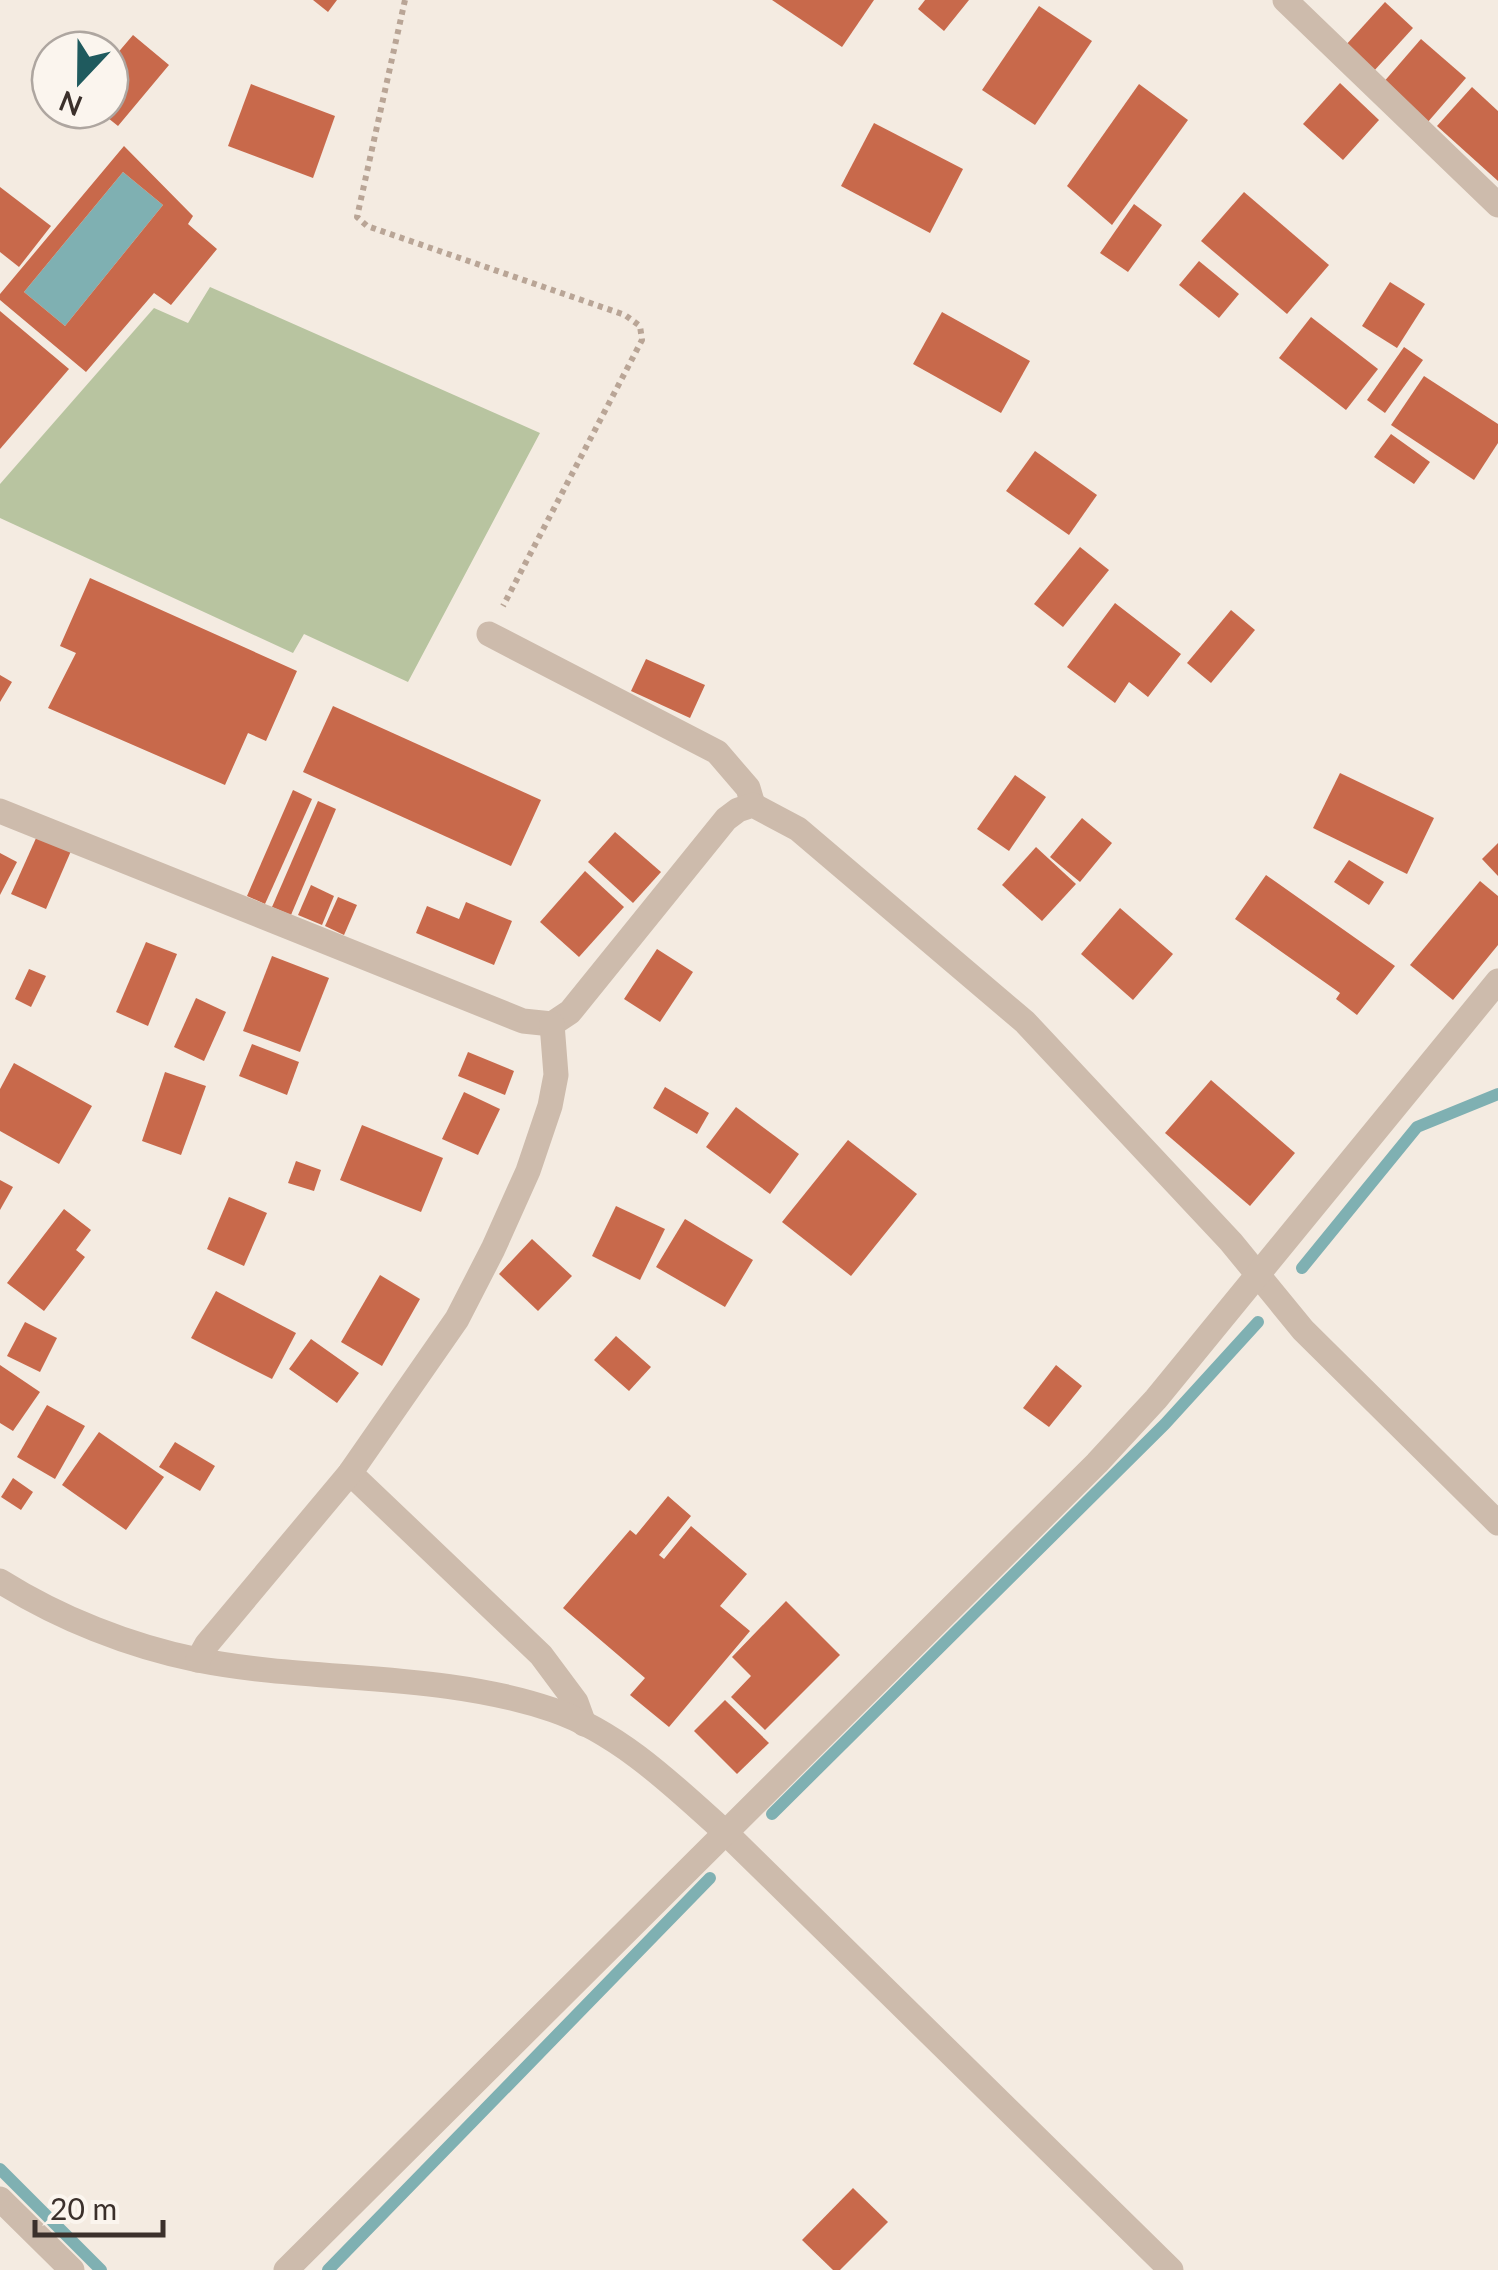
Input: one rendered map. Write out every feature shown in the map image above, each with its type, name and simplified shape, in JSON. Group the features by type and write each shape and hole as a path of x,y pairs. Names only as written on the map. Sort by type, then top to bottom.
{"street":[{"path":"1285,0 1498,205"},
{"path":"489,634 717,752 748,788 753,806"},
{"path":"0,812 523,1020 552,1024 570,1012 726,819 753,806 798,829 1026,1022 1230,1242 1303,1330 1498,1524"},
{"path":"286,2270 1097,1463 1156,1399 1498,981"},
{"path":"198,1660 207,1644 350,1474 456,1320 494,1250 528,1171 550,1106 556,1075 552,1024"},
{"path":"350,1474 541,1654 576,1702 584,1724"},
{"path":"0,1581 107,1635 198,1660 462,1689 552,1710 584,1724 665,1778 726,1833 1171,2270"},
{"path":"0,2198 72,2270"}],"path":[{"path":"405,0 357,217 367,226 625,315 640,326 642,340 489,634"}],"green space":[{"path":"210,287 540,433 408,682 304,634 293,653 0,518 0,484 154,308 188,323"}],"water":[{"path":"123,172 163,205 65,326 24,292"}],"building":[{"path":"313,0 337,0 328,12"},
{"path":"772,0 874,0 842,47"},
{"path":"925,0 969,0 944,31 918,9"},
{"path":"1385,2 1413,28 1373,72 1345,46"},
{"path":"1039,6 1092,41 1035,125 982,90"},
{"path":"133,35 169,65 130,112"},
{"path":"1421,39 1466,78 1427,123 1382,84"},
{"path":"1340,83 1379,120 1343,160 1303,124"},
{"path":"251,84 335,116 313,178 228,146"},
{"path":"1139,84 1188,120 1112,225 1067,186"},
{"path":"1472,87 1498,111 1498,181 1437,126"},
{"path":"874,123 963,169 930,233 841,186"},
{"path":"124,146 193,216 188,224 217,249 171,305 154,293 86,372 0,300 0,294","holes":["123,172 163,205 65,326 24,292"]},
{"path":"0,187 51,226 19,267 0,252"},
{"path":"1244,192 1329,265 1287,314 1201,241"},
{"path":"1134,204 1162,225 1128,272 1100,253"},
{"path":"1199,261 1239,294 1219,318 1179,285"},
{"path":"1390,282 1425,304 1397,348 1362,326"},
{"path":"0,311 69,369 0,449"},
{"path":"942,312 1030,361 1001,413 913,364"},
{"path":"1311,317 1378,369 1346,410 1279,358"},
{"path":"1404,347 1423,360 1385,413 1367,400"},
{"path":"1424,376 1498,424 1498,443 1474,480 1391,425"},
{"path":"1391,434 1430,462 1414,484 1374,457"},
{"path":"1035,451 1097,495 1069,535 1006,491"},
{"path":"1080,547 1109,570 1063,627 1034,604"},
{"path":"90,578 297,671 266,741 248,733 225,785 48,708 76,653 60,646"},
{"path":"1115,603 1181,654 1148,697 1129,682 1115,703 1067,667"},
{"path":"1231,610 1255,630 1211,683 1187,663"},
{"path":"646,659 705,685 690,718 631,691"},
{"path":"0,675 12,682 0,702"},
{"path":"333,706 541,800 511,866 303,772"},
{"path":"1340,773 1434,818 1407,874 1313,828"},
{"path":"1015,775 1046,797 1009,851 977,829"},
{"path":"293,790 312,799 265,904 247,896"},
{"path":"318,801 336,809 291,915 272,907"},
{"path":"1082,818 1112,843 1080,882 1050,857"},
{"path":"615,832 661,872 633,903 588,862"},
{"path":"37,836 71,851 46,909 11,894"},
{"path":"1498,843 1498,876 1482,859"},
{"path":"1036,847 1076,884 1042,921 1002,885"},
{"path":"0,853 17,862 0,895"},
{"path":"1349,860 1384,882 1369,905 1334,882"},
{"path":"585,871 624,907 579,957 540,922"},
{"path":"1266,875 1395,966 1357,1015 1336,999 1340,993 1235,919"},
{"path":"1480,881 1498,896 1498,945 1453,1000 1410,965"},
{"path":"311,885 334,896 322,925 298,915"},
{"path":"338,897 357,905 344,935 325,926"},
{"path":"466,902 512,921 494,965 416,933 427,906 459,919"},
{"path":"1120,908 1173,954 1133,1000 1081,954"},
{"path":"146,942 177,954 148,1026 116,1012"},
{"path":"657,949 693,972 660,1022 624,999"},
{"path":"272,956 329,978 300,1052 243,1031"},
{"path":"29,969 46,976 31,1007 15,999"},
{"path":"196,998 226,1012 204,1061 174,1047"},
{"path":"252,1044 299,1062 287,1095 239,1076"},
{"path":"468,1052 514,1071 505,1095 458,1076"},
{"path":"14,1063 92,1106 59,1164 0,1131 0,1089"},
{"path":"165,1072 206,1086 181,1155 142,1141"},
{"path":"1211,1080 1295,1153 1250,1206 1165,1133"},
{"path":"665,1087 709,1113 697,1134 653,1108"},
{"path":"464,1092 500,1109 478,1155 442,1139"},
{"path":"736,1107 799,1154 770,1194 706,1147"},
{"path":"362,1125 443,1158 421,1212 340,1180"},
{"path":"848,1140 917,1194 851,1276 782,1222"},
{"path":"296,1161 321,1170 314,1191 288,1183"},
{"path":"0,1180 13,1187 0,1210"},
{"path":"229,1197 267,1213 244,1266 207,1249"},
{"path":"616,1206 665,1229 640,1280 592,1256"},
{"path":"64,1209 91,1230 76,1250 85,1257 44,1311 7,1283"},
{"path":"685,1219 753,1260 725,1307 656,1267"},
{"path":"532,1239 572,1276 538,1311 499,1274"},
{"path":"380,1275 420,1299 382,1366 341,1342"},
{"path":"216,1291 296,1333 272,1379 191,1338"},
{"path":"25,1322 57,1338 40,1372 7,1356"},
{"path":"616,1336 651,1367 629,1391 594,1360"},
{"path":"311,1339 359,1373 337,1403 289,1369"},
{"path":"0,1365 40,1392 13,1431 0,1423"},
{"path":"1056,1365 1082,1386 1049,1427 1023,1408"},
{"path":"47,1405 85,1426 55,1479 17,1457"},
{"path":"99,1432 164,1477 126,1530 62,1485"},
{"path":"175,1442 215,1466 200,1491 159,1467"},
{"path":"13,1478 33,1492 21,1510 1,1497"},
{"path":"668,1496 691,1516 659,1555 664,1559 691,1526 747,1574 720,1606 750,1631 669,1727 630,1695 645,1678 563,1608 630,1530 636,1535"},
{"path":"786,1601 840,1655 765,1730 731,1697 751,1676 732,1657"},
{"path":"725,1700 769,1743 737,1774 694,1731"},
{"path":"853,2188 888,2222 840,2270 833,2270 802,2240"}],"waterway":[{"path":"1302,1268 1417,1127 1498,1094"},
{"path":"772,1814 1165,1424 1258,1322"},
{"path":"328,2270 710,1878"},
{"path":"0,2169 101,2270"}]}
